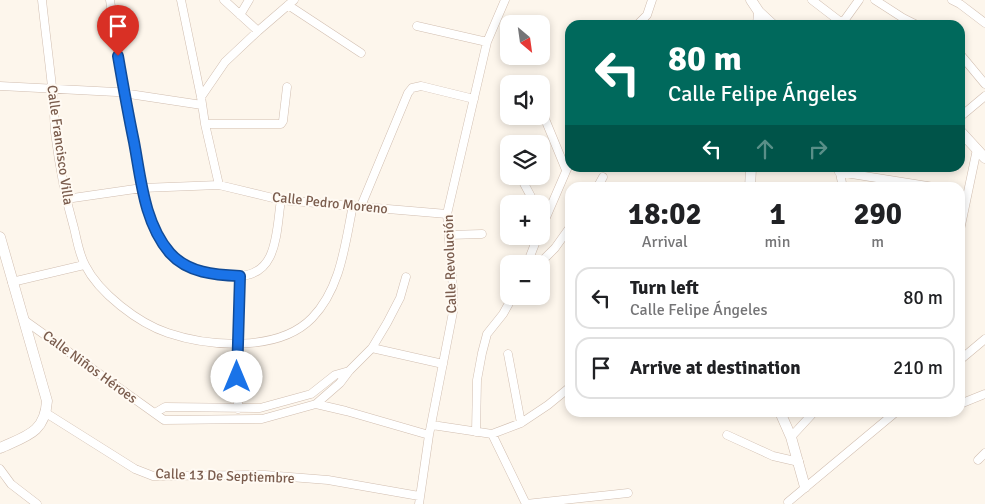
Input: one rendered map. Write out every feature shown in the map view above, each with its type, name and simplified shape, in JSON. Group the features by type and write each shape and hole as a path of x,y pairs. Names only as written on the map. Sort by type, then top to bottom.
{"street":[{"name":"Calle Francisco Villa","path":"42,0 55,132 66,199 84,265 99,286 117,304 168,333 237,345 283,336 312,318 331,292 357,206 408,93 412,88 420,86 474,99"},
{"path":"110,0 124,93 142,188 149,213 159,237 171,254 184,264 213,275 240,276 256,273 272,255 281,200"},
{"path":"181,0 219,185"},
{"path":"224,0 258,31"},
{"path":"240,15 249,0"},
{"name":"Calle Revolución","path":"419,500 429,435 453,312 447,214 488,42 505,0"},
{"path":"642,20 647,15 652,0"},
{"path":"751,0 759,12 768,20"},
{"path":"812,0 837,20"},
{"path":"845,20 859,0"},
{"path":"875,0 907,20"},
{"path":"952,0 985,23"},
{"path":"202,101 225,62 291,3 361,53"},
{"path":"758,20 759,12"},
{"path":"417,26 488,42"},
{"path":"965,60 985,84"},
{"path":"0,86 124,93 202,101"},
{"path":"205,124 281,124 284,121 287,87"},
{"path":"965,113 985,96"},
{"path":"547,125 565,168"},
{"path":"965,136 985,158"},
{"path":"965,185 977,149"},
{"path":"550,203 565,172"},
{"path":"850,172 906,182"},
{"path":"601,182 603,178"},
{"name":"Calle Pedro Moreno","path":"66,199 142,188 219,185 281,200 447,214"},
{"path":"449,234 482,234"},
{"path":"549,255 565,234"},
{"path":"0,237 47,401 46,413 42,423 34,432 0,448"},
{"path":"12,282 84,265"},
{"path":"238,409 237,345 240,276"},
{"name":"Calle Niños Héroes","path":"24,320 164,420 262,419 316,404 340,383 372,348 400,298 406,277"},
{"path":"476,432 477,380 482,353 487,334 508,305"},
{"path":"965,356 985,339"},
{"path":"372,348 444,364"},
{"path":"508,354 521,423"},
{"name":"Calle Niños Héroes","path":"155,413 165,407 260,408 304,397 335,375 349,371"},
{"path":"432,426 492,434 521,423 565,391"},
{"path":"965,402 985,394"},
{"path":"316,404 346,410 429,435"},
{"name":"Calle 13 De Septiembre","path":"46,413 135,469 154,476 265,475 328,480 419,500"},
{"path":"782,417 791,437 805,487"},
{"path":"791,437 809,417"},
{"path":"788,502 890,417"},
{"path":"492,434 526,504 628,493"},
{"path":"727,435 773,456 799,462"},
{"path":"978,460 985,453"},
{"path":"0,469 11,484 37,504"}],"route":[{"path":"118,56 142,188 149,213 159,237 171,254 184,264 213,275 240,276 237,377"}]}
